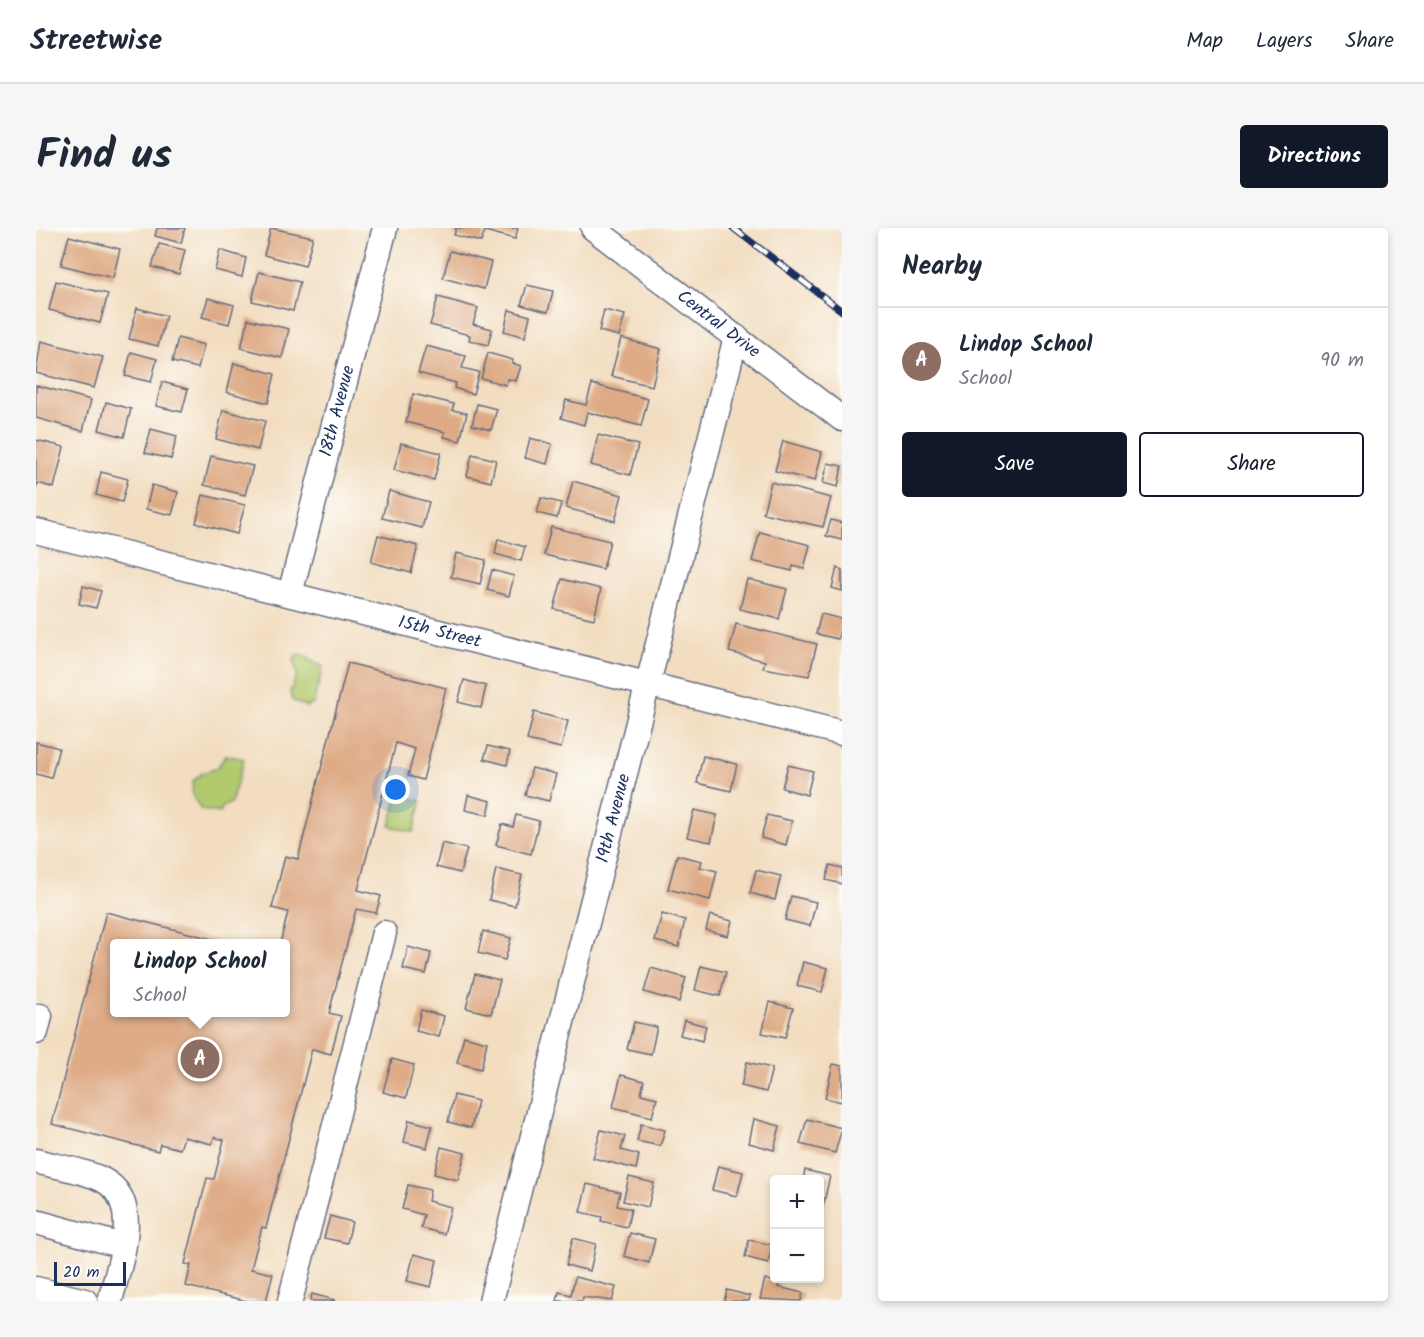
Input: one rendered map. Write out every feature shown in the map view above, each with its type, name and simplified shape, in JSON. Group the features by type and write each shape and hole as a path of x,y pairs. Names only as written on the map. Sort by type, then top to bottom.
{"street":[{"name":"18th Avenue","path":"290,594 385,228"},
{"name":"Central Drive","path":"593,228 842,419"},
{"name":"19th Avenue","path":"490,1301 736,337"},
{"name":"15th Street","path":"36,531 842,733"},
{"path":"290,1301 384,933"},
{"path":"36,1161 104,1180 122,1197 127,1216 123,1246 110,1301"},
{"path":"36,1222 123,1246"},
{"path":"36,1289 85,1301"}],"green space":[{"path":"301,654 323,667 313,704 307,707 293,701 290,692 297,675 294,660 296,655"},
{"path":"226,755 244,759 231,803 222,807 220,813 201,810 192,794 193,781 202,773 217,768"},
{"path":"398,795 422,801 413,832 390,826"}],"building":[{"path":"157,228 185,228 181,243 155,236"},
{"path":"271,228 313,237 305,266 264,255"},
{"path":"456,228 518,228 515,239 485,231 481,242 454,235"},
{"path":"69,236 120,249 113,278 61,265"},
{"path":"159,244 185,250 179,274 152,267"},
{"path":"220,250 246,258 242,277 215,270"},
{"path":"450,251 491,262 484,289 443,278"},
{"path":"259,272 300,282 293,311 252,301"},
{"path":"56,281 108,294 100,323 49,310"},
{"path":"527,285 553,291 548,312 521,305"},
{"path":"438,297 478,308 473,324 492,329 488,345 469,340 470,335 430,325"},
{"path":"208,298 234,305 229,324 202,317"},
{"path":"137,308 166,316 158,346 129,339"},
{"path":"509,310 530,316 525,337 504,331"},
{"path":"604,310 625,315 619,336 599,331"},
{"path":"248,319 289,329 282,358 241,348"},
{"path":"178,338 204,345 198,368 172,362"},
{"path":"621,338 661,349 652,386 611,376"},
{"path":"41,341 103,357 94,388 36,373"},
{"path":"426,346 466,356 462,368 479,372 473,394 454,388 456,383 418,373"},
{"path":"131,352 157,359 151,382 125,376"},
{"path":"488,353 513,360 512,363 521,366 516,381 508,379 506,385 481,378"},
{"path":"234,363 275,374 268,403 227,392"},
{"path":"162,382 188,389 182,412 156,406"},
{"path":"592,384 648,399 641,426 587,412 584,425 561,418 566,400 586,405"},
{"path":"36,385 91,400 83,431 36,418"},
{"path":"413,394 454,404 452,410 467,413 460,441 444,437 445,432 406,422"},
{"path":"106,402 131,409 124,437 99,430"},
{"path":"477,404 497,409 491,430 472,425"},
{"path":"223,410 265,421 258,450 216,439"},
{"path":"151,429 177,436 171,459 145,453"},
{"path":"598,435 638,445 630,475 591,465"},
{"path":"530,438 552,444 547,464 525,458"},
{"path":"36,440 64,447 54,488 38,483 36,488"},
{"path":"783,441 822,452 815,481 775,471"},
{"path":"401,443 441,453 434,480 394,470"},
{"path":"472,454 496,460 491,482 467,476"},
{"path":"211,456 253,466 245,495 204,485"},
{"path":"828,463 842,466 838,487 823,483"},
{"path":"101,472 128,479 122,502 96,495"},
{"path":"573,481 622,495 615,521 566,508"},
{"path":"771,482 831,498 823,527 763,513"},
{"path":"152,485 178,492 172,515 146,509"},
{"path":"389,491 429,502 422,528 382,518"},
{"path":"203,495 245,505 237,534 196,523"},
{"path":"541,498 561,503 557,518 537,513"},
{"path":"831,520 842,523 842,540 826,536"},
{"path":"551,527 610,541 603,569 544,555"},
{"path":"760,532 810,545 804,569 793,566 792,571 752,561"},
{"path":"378,535 418,546 411,573 371,562"},
{"path":"498,539 525,547 521,561 495,554"},
{"path":"456,553 486,560 480,584 451,577"},
{"path":"837,568 842,570 842,591 832,588"},
{"path":"492,570 514,576 509,596 487,590"},
{"path":"562,579 601,589 594,619 554,609"},
{"path":"747,579 787,589 779,619 740,609"},
{"path":"83,586 101,591 96,608 79,604"},
{"path":"821,614 842,619 838,639 816,634"},
{"path":"736,624 817,644 809,676 763,668 765,661 729,652"},
{"path":"348,663 446,688 423,780 408,776 415,749 396,743 358,890 381,896 376,913 356,909 329,1013 341,1016 331,1054 312,1049 266,1228 262,1227 251,1269 273,1274 266,1301 247,1301 186,1286 191,1265 185,1264 207,1178 214,1179 224,1140 214,1137 212,1144 184,1137 180,1149 160,1144 158,1151 52,1124 106,912 212,939 110,939 110,1017 290,1017 290,939 281,939 288,912 272,908 285,856 298,859"},
{"path":"464,680 486,686 481,708 458,702"},
{"path":"534,712 568,721 561,748 527,740"},
{"path":"36,742 59,748 51,778 36,774"},
{"path":"488,746 510,751 507,765 484,759"},
{"path":"703,756 737,764 731,791 697,783"},
{"path":"788,765 813,771 807,795 782,788"},
{"path":"532,768 556,774 549,801 525,795"},
{"path":"468,795 491,801 488,815 465,810"},
{"path":"694,810 717,815 711,842 687,837"},
{"path":"516,815 539,821 531,854 496,845 502,824 513,827"},
{"path":"767,815 792,821 786,845 761,838"},
{"path":"442,843 467,849 460,873 436,867"},
{"path":"677,855 702,861 700,867 717,871 710,900 668,889"},
{"path":"830,865 842,868 842,884 826,880"},
{"path":"496,869 522,875 515,906 489,900"},
{"path":"756,870 781,876 775,900 750,893"},
{"path":"791,896 816,902 810,926 785,920"},
{"path":"662,914 685,920 679,947 655,941"},
{"path":"710,915 732,921 728,936 706,930"},
{"path":"483,931 511,938 505,960 478,953"},
{"path":"408,947 431,953 426,974 403,969"},
{"path":"803,962 828,968 822,992 797,986"},
{"path":"701,966 726,972 720,996 695,990"},
{"path":"651,968 686,978 679,1002 644,992"},
{"path":"475,974 500,980 491,1014 466,1008"},
{"path":"770,1002 793,1008 785,1038 762,1033"},
{"path":"421,1010 444,1016 439,1037 416,1031"},
{"path":"684,1020 706,1026 702,1041 680,1035"},
{"path":"634,1022 657,1027 651,1054 627,1049"},
{"path":"464,1036 487,1042 481,1069 457,1063"},
{"path":"392,1059 414,1065 406,1098 383,1092"},
{"path":"747,1062 772,1068 766,1092 741,1086"},
{"path":"833,1064 842,1066 842,1102 825,1098"},
{"path":"621,1075 644,1081 641,1094 657,1098 652,1117 613,1107"},
{"path":"454,1095 478,1101 471,1128 448,1122"},
{"path":"754,1119 780,1126 774,1150 749,1143"},
{"path":"807,1119 842,1128 835,1153 800,1144"},
{"path":"409,1120 432,1126 427,1148 404,1142"},
{"path":"641,1124 665,1130 660,1146 637,1141"},
{"path":"601,1130 625,1136 621,1150 639,1155 636,1169 593,1158"},
{"path":"441,1147 465,1153 458,1180 434,1174"},
{"path":"718,1166 743,1172 737,1196 712,1190"},
{"path":"805,1170 830,1176 824,1202 824,1175 804,1175"},
{"path":"629,1177 654,1183 648,1207 623,1201"},
{"path":"587,1184 620,1192 617,1206 631,1209 627,1227 601,1221 602,1217 580,1212"},
{"path":"408,1185 430,1190 428,1201 451,1207 444,1234 421,1228 424,1215 402,1209"},
{"path":"330,1216 352,1222 347,1243 324,1238"},
{"path":"630,1233 655,1239 649,1263 624,1256"},
{"path":"573,1238 596,1244 590,1271 566,1265"},
{"path":"749,1240 770,1244 768,1263 745,1257"},
{"path":"414,1254 437,1260 431,1287 407,1281"},
{"path":"575,1277 616,1287 612,1301 583,1297 582,1301 557,1301 559,1292 571,1295"},
{"path":"765,1279 770,1280 770,1283 779,1283 778,1287 803,1293 801,1301 760,1299"},
{"path":"727,1290 750,1296 749,1301 724,1301"},
{"path":"312,1294 335,1300 335,1301 310,1301"}],"railway":[{"path":"733,228 842,311"}],"place":[{"name":"Lindop School","path":"200,1059"}]}
